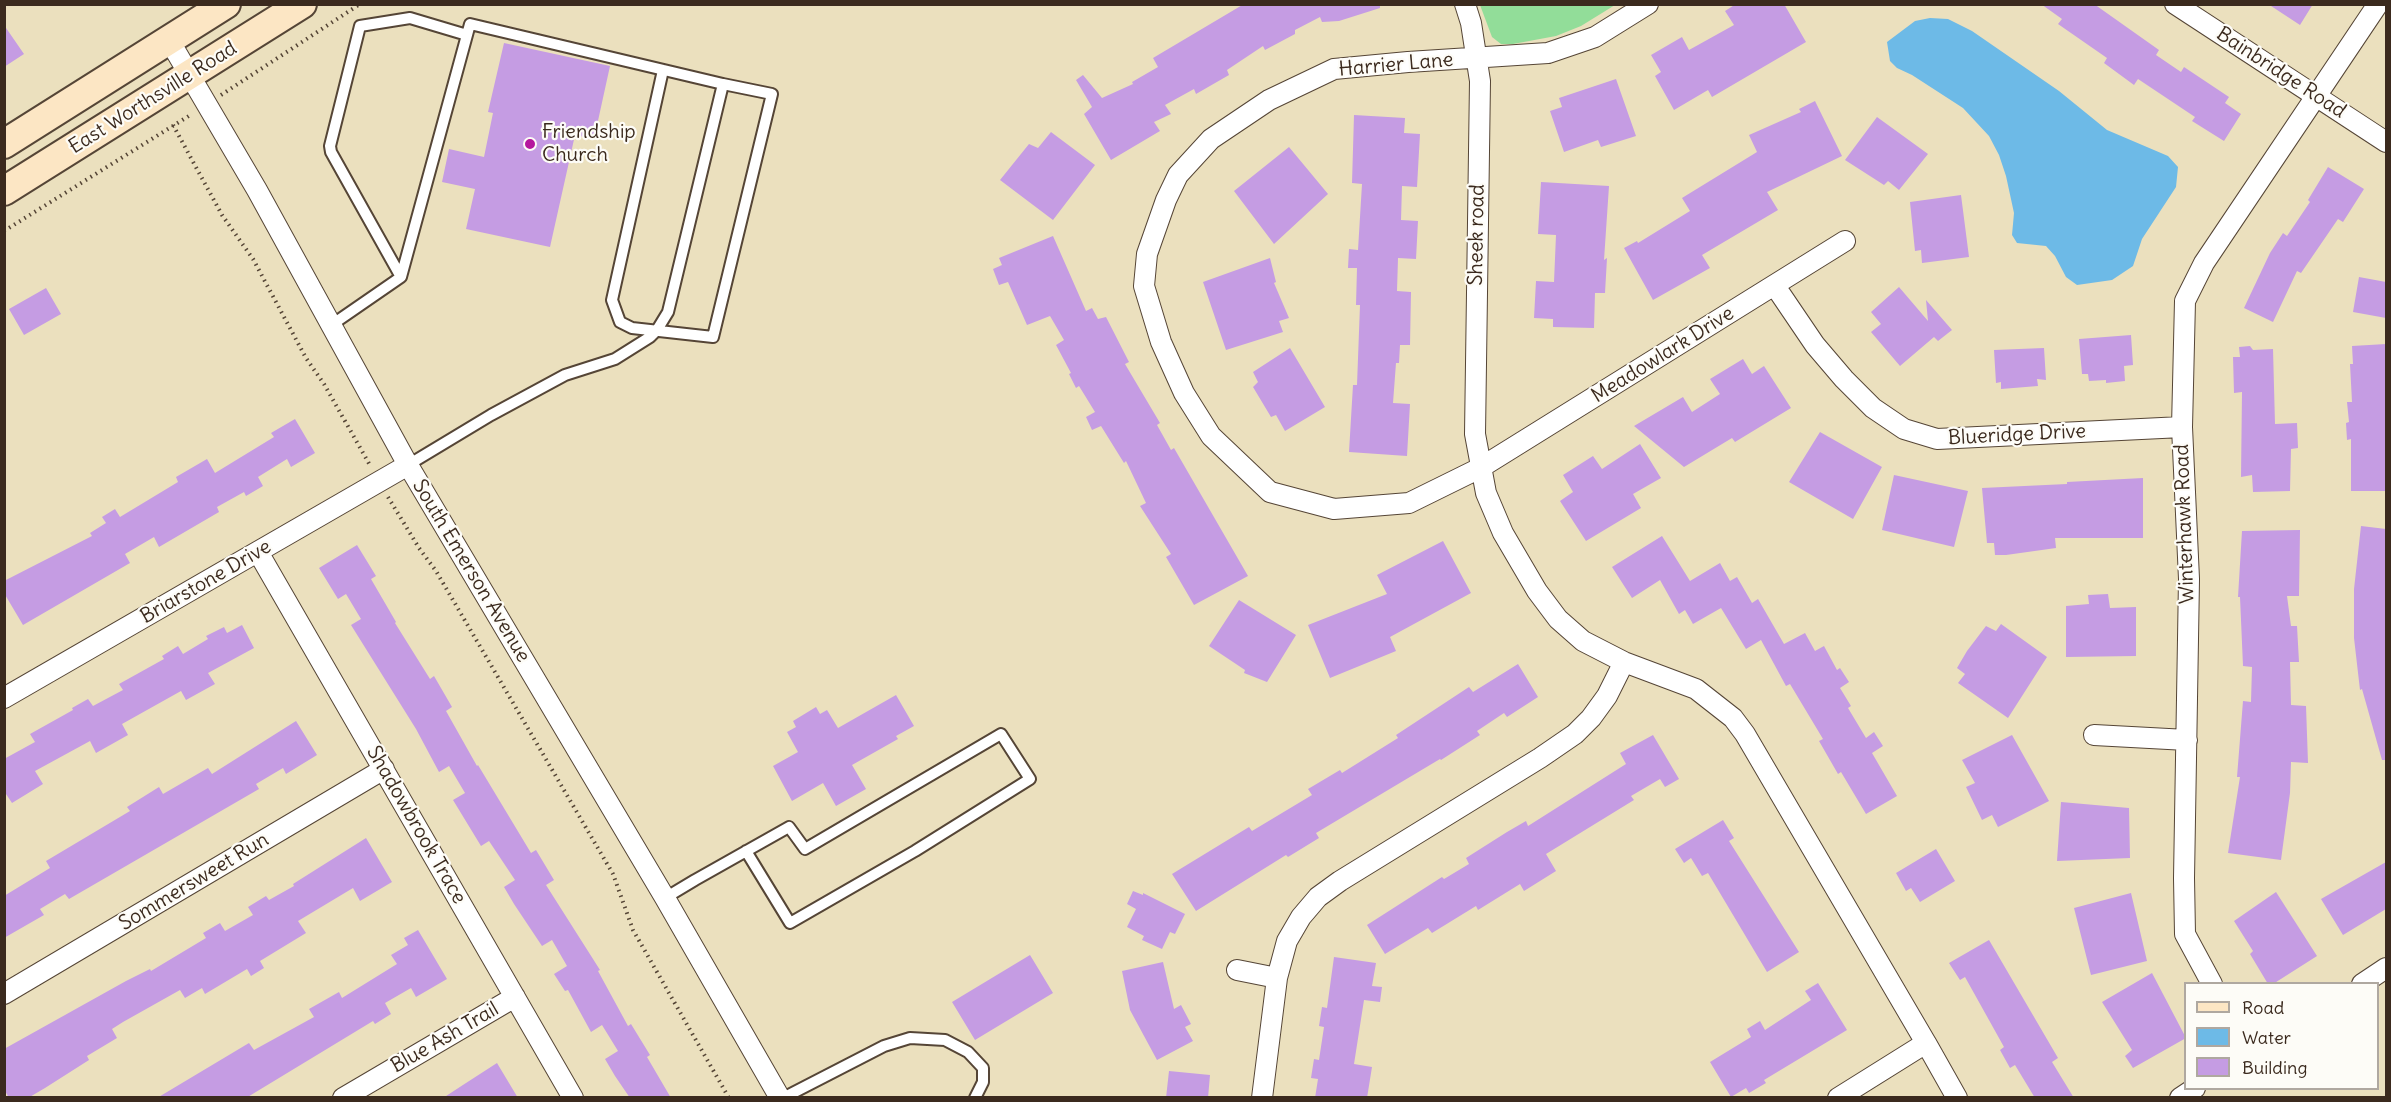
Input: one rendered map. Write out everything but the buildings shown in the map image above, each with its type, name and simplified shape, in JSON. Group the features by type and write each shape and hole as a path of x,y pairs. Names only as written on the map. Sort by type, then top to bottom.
{"main road":[{"name":"East Worthsville Road","path":"4,144 226,4"},
{"name":"East Worthsville Road","path":"4,191 302,4"}],"street":[{"name":"Sheek road","path":"1465,4 1472,23 1480,90 1475,434 1486,493 1503,533 1537,591 1558,619 1583,641 1624,662 1695,690 1713,701 1733,718 1751,744 1957,1098"},
{"name":"Harrier Lane","path":"1480,468 1409,503 1373,508 1334,509 1270,492 1211,436 1184,393 1161,342 1144,286 1147,254 1166,200 1178,176 1211,140 1269,100 1334,69 1548,53 1595,37 1648,4"},
{"name":"Bainbridge Road","path":"2175,4 2386,142"},
{"name":"Winterhawk Road","path":"2211,982 2185,934 2189,579 2182,427 2185,302 2204,264 2378,4"},
{"name":"South Emerson Avenue","path":"169,40 257,190 408,465 782,1098"},
{"name":"Meadowlark Drive","path":"1480,468 1845,241"},
{"name":"Blueridge Drive","path":"1775,286 1815,345 1844,379 1873,408 1904,429 1937,439 2182,427"},
{"name":"Briarstone Drive","path":"4,698 408,465"},
{"name":"Shadowbrook Trace","path":"258,552 573,1098"},
{"path":"1262,1098 1277,978 1287,941 1301,917 1318,897 1340,881 1575,734 1591,718 1606,696 1624,662"},
{"path":"2094,735 2187,740"},
{"name":"Sommersweet Run","path":"4,994 384,770"},
{"path":"2365,982 2386,968"},
{"path":"1237,970 1277,978"},
{"name":"Blue Ash Trail","path":"343,1098 515,997"},
{"path":"1838,1098 1926,1043"},
{"path":"2180,1098 2193,1090"}],"lane":[{"path":"401,277 331,152 330,146 360,26 410,18 467,35"},
{"path":"330,326 401,277 470,24 772,94 713,337 632,328 620,322 612,300 663,70"},
{"path":"408,465 491,415 564,375 615,359 657,330 668,312 723,84"},
{"path":"665,898 746,851 789,827 805,849 1001,734 1030,779 915,851 790,923 746,851"},
{"path":"782,1098 884,1046 910,1038 945,1040 968,1052 983,1068 983,1082 975,1098"}],"path":[{"path":"4,231 206,105 360,4"},
{"path":"173,125 222,215 253,259 306,358 324,384 419,548 436,571 613,874 633,930 729,1098"}],"green space":[{"path":"1480,4 1615,5 1581,26 1556,36 1501,44 1492,37"}],"water":[{"path":"1930,18 1948,19 1972,31 2059,91 2107,130 2168,156 2178,167 2176,187 2142,239 2133,266 2112,280 2077,285 2066,277 2055,256 2046,246 2017,243 2012,235 2014,213 2006,176 1989,136 1963,108 1897,68 1890,61 1887,42 1915,21"}],"place":[{"name":"Friendship Church","path":"530,144"}]}
